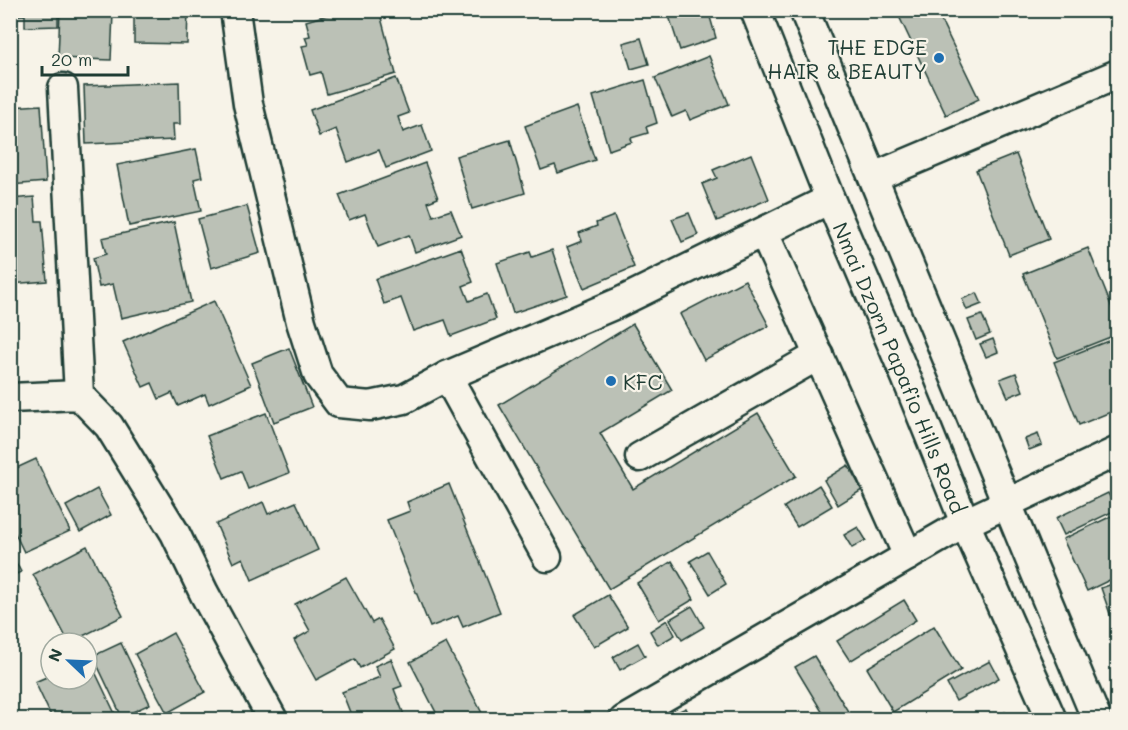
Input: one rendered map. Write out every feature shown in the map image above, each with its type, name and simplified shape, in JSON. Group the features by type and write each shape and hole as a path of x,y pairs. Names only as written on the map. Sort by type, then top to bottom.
{"street":[{"path":"235,10 248,104 301,322 318,375 339,403 370,406 404,399 447,376 618,303 830,199"},
{"name":"Nmai Dzorn Papafio Hills Road","path":"755,10 830,199 906,377 964,523 1052,720"},
{"path":"804,10 1096,720"},
{"path":"874,177 1118,74"},
{"path":"63,88 79,395 109,426 175,533 204,593 273,720"},
{"path":"764,233 908,556"},
{"path":"640,458 819,355"},
{"path":"447,376 547,557"},
{"path":"10,398 79,395"},
{"path":"624,720 964,523 1118,451"}],"building":[{"path":"10,10 58,10 58,26 25,27 25,15 10,16"},
{"path":"134,10 188,10 187,44 134,43"},
{"path":"344,10 379,10 396,74 327,94 321,72 310,75 302,46 308,45 305,37 310,36 306,21"},
{"path":"676,10 708,10 716,38 680,50 668,13"},
{"path":"896,10 936,10 979,99 946,115"},
{"path":"60,11 113,13 111,60 58,58"},
{"path":"641,38 649,64 631,69 623,43"},
{"path":"709,56 729,104 690,120 686,111 672,117 655,78"},
{"path":"396,78 409,113 398,117 403,132 422,125 431,151 386,168 379,150 348,162 336,129 319,136 310,110"},
{"path":"645,80 657,123 646,127 648,133 631,138 632,142 609,150 593,96"},
{"path":"179,82 180,124 173,124 174,140 86,144 84,86"},
{"path":"41,105 46,182 10,185 10,107"},
{"path":"577,107 595,160 558,173 555,165 541,170 525,126"},
{"path":"510,140 525,193 472,209 456,156"},
{"path":"196,149 202,177 194,179 201,211 129,226 117,165"},
{"path":"751,154 769,199 717,221 702,184 717,178 713,170"},
{"path":"1016,154 1049,239 1009,255 976,170"},
{"path":"425,163 438,198 428,202 433,216 451,210 461,235 415,252 409,235 378,247 365,214 349,220 339,195"},
{"path":"34,197 36,221 42,221 47,281 10,284 10,199"},
{"path":"247,206 260,253 211,268 198,219"},
{"path":"689,213 698,235 682,242 672,219"},
{"path":"614,216 634,267 584,288 567,247 582,241 579,233"},
{"path":"174,222 191,302 121,318 113,284 99,287 93,258 106,254 102,238"},
{"path":"461,248 473,282 463,286 469,301 487,294 496,319 451,336 445,320 413,331 401,298 384,304 375,279"},
{"path":"1088,248 1118,323 1118,334 1057,358 1023,274"},
{"path":"552,250 567,295 513,313 497,263 530,252 532,257"},
{"path":"745,280 769,326 704,360 680,314"},
{"path":"977,293 982,304 967,310 962,299"},
{"path":"214,301 251,385 209,404 205,394 178,406 172,393 159,399 152,383 143,387 123,342"},
{"path":"982,315 990,334 976,340 968,320"},
{"path":"633,324 672,390 600,433 633,489 758,413 796,476 609,589 499,405"},
{"path":"1118,337 1118,409 1079,425 1054,362"},
{"path":"993,339 998,352 986,357 980,344"},
{"path":"289,348 312,407 274,422 252,363"},
{"path":"1016,373 1023,391 1008,397 1000,379"},
{"path":"266,413 289,473 248,489 241,471 224,478 207,436"},
{"path":"1038,434 1042,445 1029,450 1025,439"},
{"path":"36,459 70,531 24,552 10,523 10,471"},
{"path":"848,465 862,490 838,505 824,480"},
{"path":"449,484 500,612 463,627 458,616 430,627 387,520 410,511 407,502"},
{"path":"819,485 832,506 797,527 784,507"},
{"path":"97,489 111,515 80,532 66,506"},
{"path":"1108,493 1116,510 1064,535 1056,518"},
{"path":"263,502 268,514 296,502 318,550 252,580 243,558 233,563 216,524"},
{"path":"1118,513 1118,576 1087,591 1063,539"},
{"path":"858,527 866,540 852,548 844,535"},
{"path":"87,546 123,616 93,631 63,631 33,574"},
{"path":"10,551 21,572 10,577"},
{"path":"707,551 726,584 710,594 690,561"},
{"path":"672,561 694,599 659,620 637,583"},
{"path":"346,577 372,623 379,619 395,649 360,668 355,659 316,680 294,640 310,631 295,604"},
{"path":"1118,582 1118,633 1117,634 1101,588"},
{"path":"608,595 628,627 594,647 574,615"},
{"path":"904,600 916,620 850,661 837,641"},
{"path":"692,606 704,627 682,640 670,619"},
{"path":"667,620 675,635 658,645 650,631"},
{"path":"934,626 961,670 893,712 867,668"},
{"path":"173,633 205,692 167,713 135,654"},
{"path":"121,643 150,704 122,717 99,669 99,653"},
{"path":"446,643 484,717 479,720 440,720 410,662"},
{"path":"638,643 645,656 620,670 613,657"},
{"path":"814,656 849,713 837,720 827,720 795,667"},
{"path":"391,659 402,686 394,689 406,720 353,720 342,692 380,677 375,666"},
{"path":"990,661 999,678 956,701 947,684"},
{"path":"99,680 118,720 53,720 39,691 99,691"},
{"path":"686,708 692,720 673,720 671,715"},
{"path":"1005,712 1009,720 991,720"},
{"path":"192,713 194,720 174,720"}],"place":[{"name":"THE EDGE HAIR & BEAUTY","path":"939,58"},
{"name":"KFC","path":"611,381"}]}
